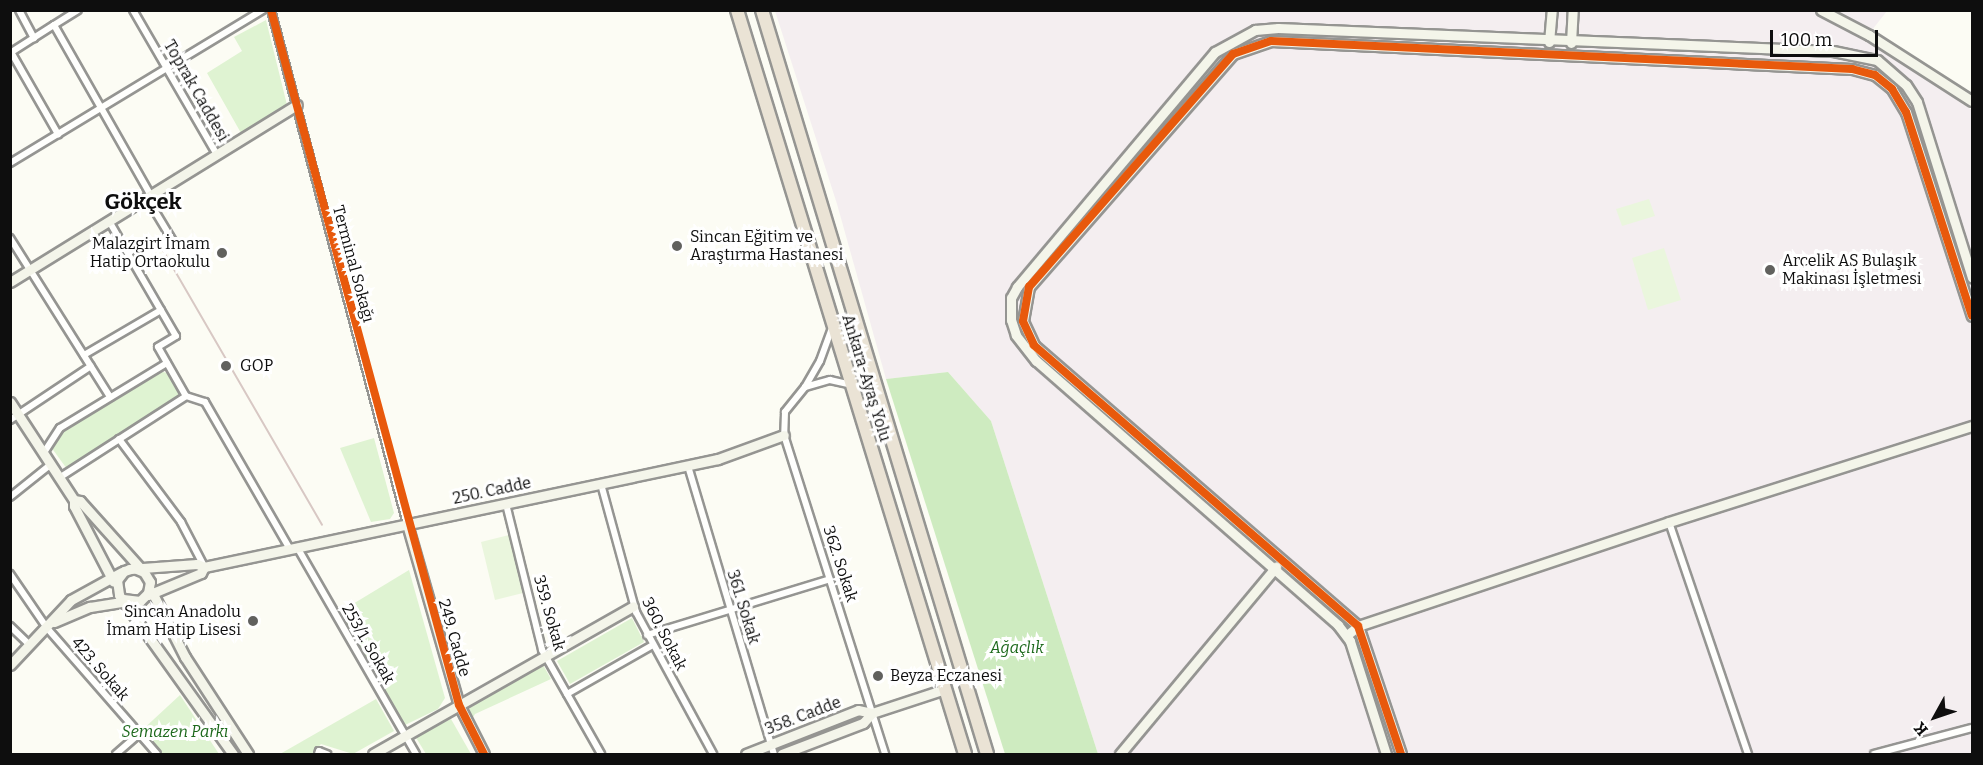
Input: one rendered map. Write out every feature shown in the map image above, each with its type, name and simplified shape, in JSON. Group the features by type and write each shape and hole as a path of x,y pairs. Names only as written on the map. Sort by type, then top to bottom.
{"highway":[{"name":"Ankara-Ayaş Yolu","path":"737,10 965,754"},
{"name":"Ankara-Ayaş Yolu","path":"762,10 987,754"}],"street":[{"path":"19,10 34,38"},
{"path":"58,134 11,52 78,10"},
{"name":"Toprak Caddesi","path":"132,10 217,154"},
{"path":"10,163 263,10"},
{"name":"Terminal Sokağı","path":"271,10 407,525"},
{"path":"1549,42 1552,10"},
{"path":"1571,43 1572,10"},
{"path":"1821,10 1869,35 1972,101"},
{"path":"54,25 176,246"},
{"path":"1386,754 1347,635 1036,361 1016,335 1011,320 1011,298 1017,287 1215,52 1234,39 1255,30 1278,28 1571,43 1833,51 1877,60 1906,85 1917,102 1972,278"},
{"path":"1401,754 1358,626 1284,559 1035,345 1023,321 1029,287 1219,65 1249,45 1283,42 1852,69 1875,75 1892,89 1906,112 1972,316"},
{"path":"10,282 297,105"},
{"path":"59,478 186,396 158,347 176,336 109,221"},
{"path":"10,238 110,398"},
{"path":"84,355 161,310"},
{"name":"362. Sokak","path":"833,324 820,362 805,387 785,412 784,435 885,754"},
{"path":"43,454 60,428 167,363"},
{"path":"14,417 91,366"},
{"path":"805,387 830,380 851,385"},
{"name":"253/1. Sokak","path":"186,396 205,402 416,754"},
{"path":"10,402 14,417 43,454 74,500 117,590 233,754"},
{"path":"1347,635 1358,626 1669,522 1972,426"},
{"name":"250. Cadde","path":"10,665 76,596 111,576 134,570 197,564 204,567 407,525 688,466 742,453 784,435"},
{"path":"118,440 181,522 204,567"},
{"path":"10,497 50,465"},
{"name":"361. Sokak","path":"688,466 774,754"},
{"name":"360. Sokak","path":"601,484 633,606 652,645 713,754"},
{"path":"74,500 80,501 150,588 148,595 184,657 248,754"},
{"name":"359. Sokak","path":"506,504 545,656 601,754"},
{"path":"1669,522 1748,754"},
{"name":"249. Cadde","path":"407,525 459,705 484,754"},
{"path":"1120,754 1284,559"},
{"name":"250. Cadde","path":"50,625 90,607 148,595 201,573 204,567"},
{"path":"117,590 117,579 134,570"},
{"name":"423. Sokak","path":"10,574 157,754"},
{"path":"647,635 830,579"},
{"path":"373,754 633,606"},
{"path":"10,626 30,645"},
{"path":"567,694 652,645"},
{"name":"358. Cadde","path":"782,754 863,723 872,713 945,689"},
{"name":"358. Cadde","path":"746,754 858,710 872,713"},
{"path":"1874,754 1972,728"},
{"path":"116,754 139,734"},
{"path":"318,754 319,751 327,754"}],"shaded area":[{"path":"775,11 1887,11 1865,39 1972,110 1972,754 1098,754 991,421 948,372 886,379 837,204"}],"green space":[{"path":"266,20 287,105 241,133 207,73 242,51 234,37"},
{"path":"1649,199 1655,216 1622,226 1616,209"},
{"path":"1664,248 1681,300 1648,310 1632,258"},
{"path":"162,372 169,373 182,395 67,469 51,447 64,431"},
{"name":"Ağaçlık","path":"948,372 991,421 1098,754 1005,754 886,379"},
{"path":"374,438 394,513 390,519 371,522 340,448"},
{"path":"509,535 523,593 495,600 481,542"},
{"path":"409,570 445,698 438,709 405,725 338,613"},
{"path":"632,618 644,642 570,684 557,661"},
{"path":"543,665 551,679 475,714 472,719 469,707"},
{"name":"Semazen Parkı","path":"180,695 219,754 161,754 140,732"},
{"path":"376,699 394,731 353,754 321,744 312,754 280,754"},
{"path":"451,719 471,754 426,754 415,736"}],"railway":[{"path":"157,240 322,525"}],"cycle path":[{"path":"271,10 459,705 484,754"},
{"path":"1401,754 1358,626 1034,345 1023,321 1029,287 1233,54 1271,41 1852,69 1875,75 1892,89 1906,112 1972,316"}],"place":[{"name":"Sincan Eğitim ve Araştırma Hastanesi","path":"677,246"},
{"name":"Malazgirt İmam Hatip Ortaokulu","path":"222,253"},
{"name":"Arçelik AŞ Bulaşık Makinası İşletmesi","path":"1770,270"},
{"name":"GOP","path":"226,366"},
{"name":"Sincan Anadolu İmam Hatip Lisesi","path":"253,621"},
{"name":"Beyza Eczanesi","path":"878,676"}],"district":[{"name":"Gökçek","path":"143,202"}]}
